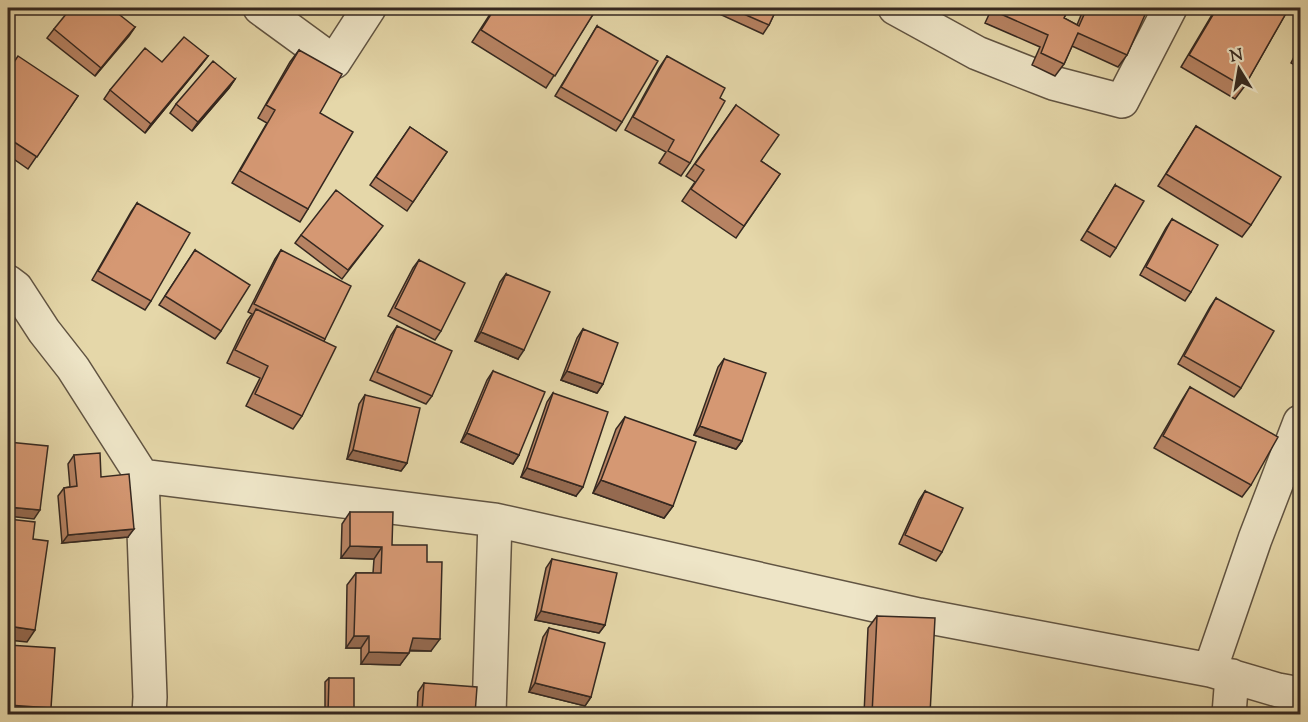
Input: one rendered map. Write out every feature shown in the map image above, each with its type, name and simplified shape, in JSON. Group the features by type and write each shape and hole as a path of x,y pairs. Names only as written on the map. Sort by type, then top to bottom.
{"street":[{"path":"260,8 334,62 369,8"},
{"path":"895,8 977,53 1053,83 1122,101 1170,8"},
{"path":"10,290 73,368 142,476 149,714"},
{"path":"1229,714 1221,673 1255,539 1300,422"},
{"path":"142,476 495,520 920,615 1221,673 1300,694"},
{"path":"489,714 495,520"}],"building":[{"path":"71,8 111,8 135,27 101,68 54,29"},
{"path":"495,8 597,8 555,76 481,30"},
{"path":"730,8 777,8 769,25"},
{"path":"995,8 1069,8 1064,18 1079,26 1087,8 1148,8 1127,55 1078,33 1064,64 1041,53 1048,35 994,11"},
{"path":"1217,8 1289,8 1244,87 1189,55"},
{"path":"597,26 658,61 622,122 561,87"},
{"path":"184,37 208,56 151,124 110,90 145,48 162,62"},
{"path":"299,50 342,74 320,113 353,132 308,209 240,171 275,110 266,105"},
{"path":"18,56 78,96 37,157 8,138 8,71"},
{"path":"667,56 725,88 720,98 725,101 690,163 668,151 674,140 633,117"},
{"path":"213,61 235,79 198,122 176,104"},
{"path":"736,105 779,135 761,161 780,174 744,226 691,189 704,170 695,164"},
{"path":"1196,126 1281,177 1251,225 1166,174"},
{"path":"410,127 447,152 413,202 376,177"},
{"path":"1115,185 1144,201 1116,248 1087,231"},
{"path":"336,190 383,226 348,270 301,235"},
{"path":"137,203 190,233 151,301 98,271"},
{"path":"1172,219 1218,245 1191,292 1146,267"},
{"path":"195,250 250,285 221,331 165,296"},
{"path":"281,250 351,286 325,339 254,304"},
{"path":"419,260 465,283 441,331 395,308"},
{"path":"506,274 550,292 524,350 481,332"},
{"path":"1216,298 1274,331 1241,388 1184,356"},
{"path":"256,309 336,347 302,416 255,394 268,366 235,350"},
{"path":"397,326 452,351 432,396 377,372"},
{"path":"583,329 618,343 603,384 567,371"},
{"path":"724,359 766,373 742,441 700,426"},
{"path":"493,371 545,392 519,455 467,433"},
{"path":"1190,387 1278,437 1251,485 1163,436"},
{"path":"553,393 608,412 583,487 527,468"},
{"path":"365,395 420,408 407,463 353,450"},
{"path":"625,417 696,442 673,506 601,480"},
{"path":"8,442 48,446 40,510 8,507"},
{"path":"100,453 101,477 129,474 134,529 68,535 64,488 77,486 74,455"},
{"path":"925,491 963,508 942,552 905,535"},
{"path":"350,512 393,512 392,545 427,545 427,562 442,562 440,639 413,638 409,653 369,652 369,636 354,636 356,573 381,573 382,547 350,546"},
{"path":"8,519 35,522 33,539 48,541 35,630 8,626"},
{"path":"552,559 617,573 605,625 541,611"},
{"path":"877,616 935,618 930,714 872,714"},
{"path":"549,628 605,643 591,697 535,683"},
{"path":"8,645 55,648 51,708 8,705"},
{"path":"329,678 354,678 354,714 328,714"},
{"path":"424,683 477,687 475,714 422,711"}]}
